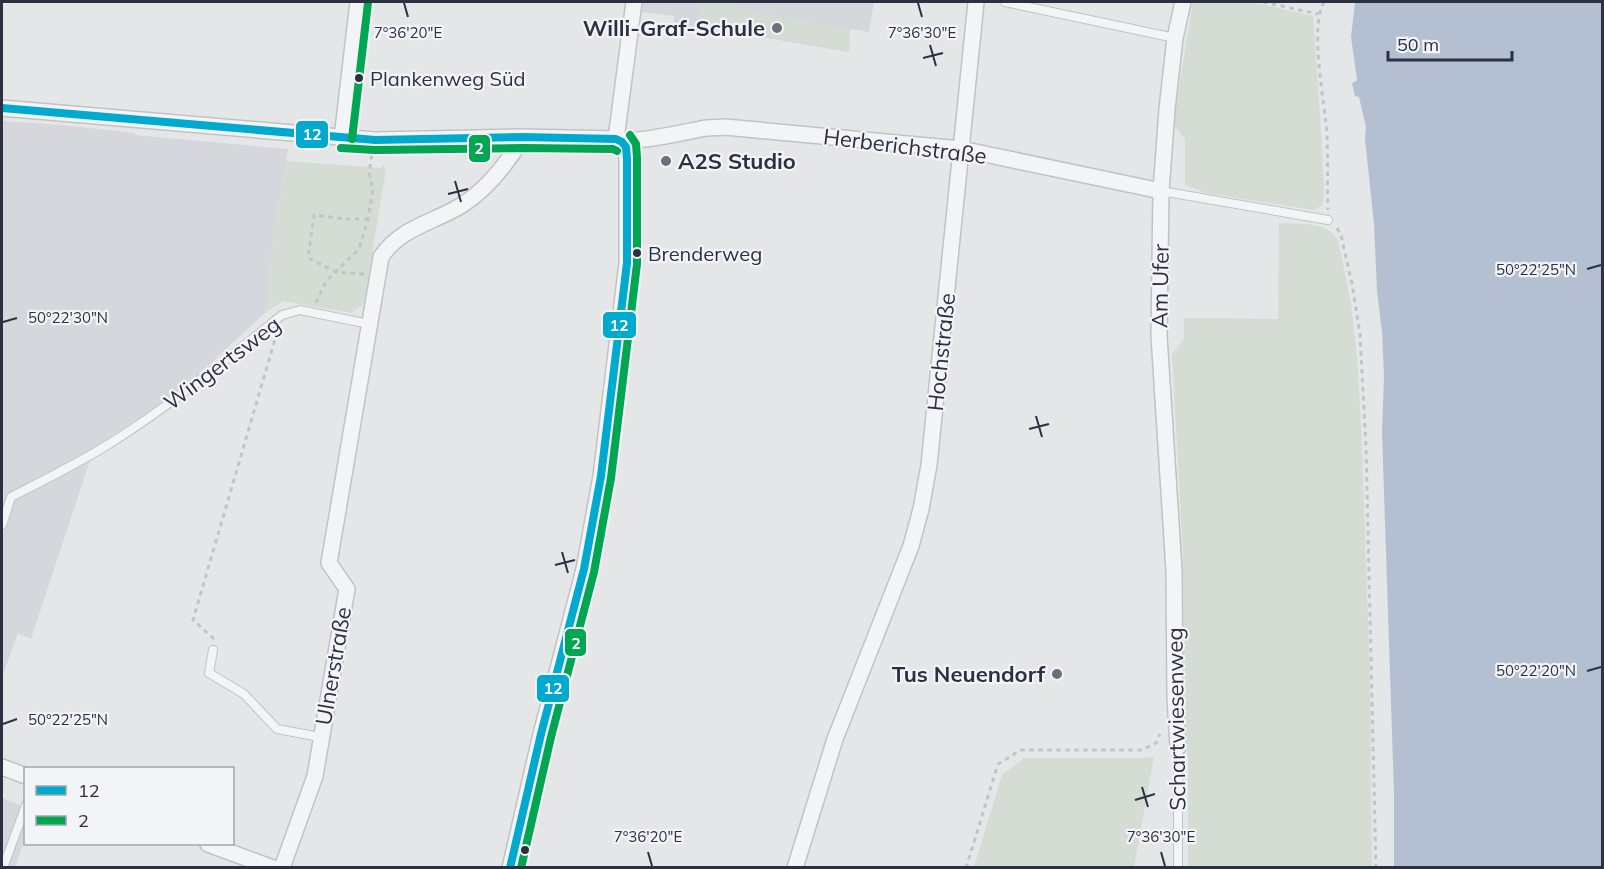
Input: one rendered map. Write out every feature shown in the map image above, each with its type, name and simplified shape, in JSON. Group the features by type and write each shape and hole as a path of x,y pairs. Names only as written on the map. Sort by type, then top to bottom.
{"street":[{"path":"342,138 358,2"},
{"path":"510,867 541,734 584,569 601,476 627,262 626,147 619,140 634,2"},
{"name":"Hochstraße","path":"795,867 835,739 911,546 921,509 929,465 976,2"},
{"name":"Am Ufer","path":"1174,570 1159,336 1161,191 1175,38 1183,2"},
{"name":"Herberichstraße","path":"2,108 374,140 524,137 619,140 670,136 703,128 725,127 961,149 1161,191"},
{"path":"369,324 381,256 388,246 421,223 463,204 510,159 524,137"},
{"name":"Ulnerstraße","path":"282,867 315,776 347,589 329,563 369,324"},
{"name":"Schartwiesenweg","path":"1174,570 1176,748"},
{"path":"2,766 24,775"},
{"path":"213,845 273,867"}],"lane":[{"path":"1005,2 1175,38"},
{"path":"1161,191 1328,220"},
{"name":"Wingertsweg","path":"2,525 11,497 109,444 182,394 282,315 300,310 369,324"},
{"path":"213,650 209,673 244,694 277,729 320,737"},
{"name":"Schartwiesenweg","path":"1176,748 1178,867"},
{"path":"3,867 24,810"}],"path":[{"path":"1263,2 1318,14"},
{"path":"1324,2 1318,14 1317,33 1327,134 1328,220 1336,225 1341,235 1360,333 1366,447 1376,867"},
{"path":"312,313 326,281 359,249 368,219 373,190 369,173 374,140"},
{"path":"368,219 314,215 308,258 336,272 378,273"},
{"path":"213,650 214,638 193,620 282,315"},
{"path":"966,867 998,764 1021,750 1142,750 1156,743 1161,727"}],"shaded area":[{"name":"Willi-Graf-Schule","path":"643,2 874,2 869,32 850,29 849,52 720,30 719,32 674,26 674,16 641,12"},
{"path":"701,2 736,2 735,8 850,29 849,52 697,23"},
{"path":"1193,2 1251,2 1313,16 1324,193 1322,205 1314,210 1206,193 1185,185 1185,139 1173,124"},
{"path":"2,121 62,125 134,133 135,135 288,149 273,238 266,312 180,392 70,463 8,494 2,512"},
{"path":"286,161 382,168 383,165 386,170 364,303 352,313 283,301 266,312 273,238"},
{"path":"1279,223 1319,226 1333,234 1338,240 1351,303 1357,356 1362,444 1370,679 1372,867 1188,867 1183,556 1172,354 1184,339 1184,318 1278,319"},
{"path":"90,460 31,639 18,633 2,677 2,536 14,500"},
{"path":"1154,757 1134,867 974,867 1002,775 1024,758"},
{"path":"2,798 24,807 24,842 15,867 2,867"}],"water":[{"path":"1355,2 1602,2 1602,867 1394,867 1394,794 1382,432 1384,376 1374,224 1365,139 1366,127 1359,97 1355,96 1352,83 1357,80 1351,37"}],"transit line":[{"name":"2","path":"352,139 368,3"},
{"name":"12","path":"2,108 375,140 523,137 616,139 622,142"},
{"name":"2","path":"521,868 551,737 594,572 611,478 637,264 637,158 636,144 630,135"},
{"name":"12","path":"510,868 541,734 584,569 601,476 627,263 627,159 626,147 622,142"},
{"name":"2","path":"341,148 375,150 523,148 613,149 617,151"}],"place":[{"name":"Willi-Graf-Schule","path":"777,28"},
{"name":"Plankenweg Süd","path":"359,78"},
{"name":"A2S Studio","path":"666,161"},
{"name":"Brenderweg","path":"637,253"},
{"name":"Tus Neuendorf","path":"1057,674"}]}
